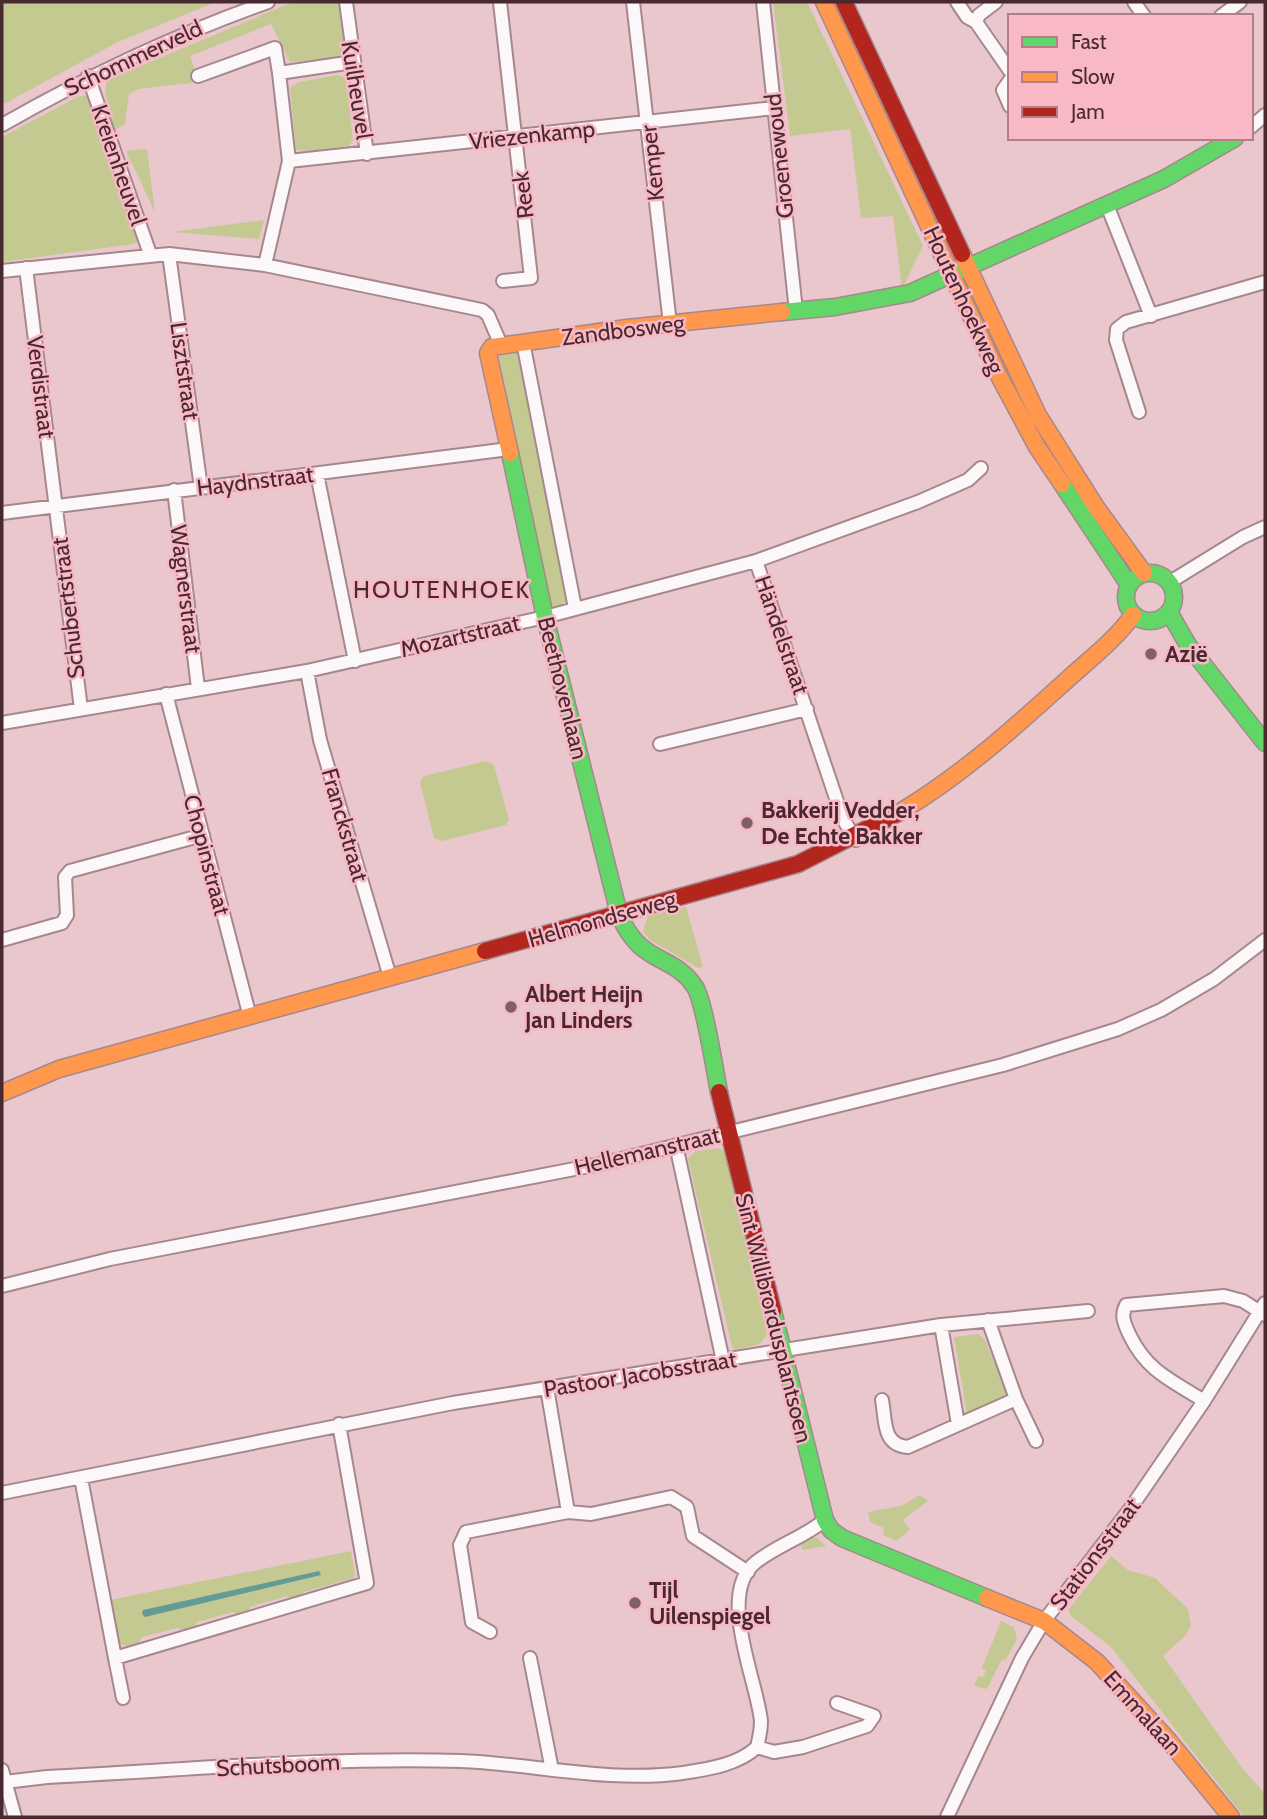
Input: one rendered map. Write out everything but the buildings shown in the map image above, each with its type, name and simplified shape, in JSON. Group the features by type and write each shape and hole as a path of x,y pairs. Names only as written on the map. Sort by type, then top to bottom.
{"street":[{"name":"Schommerveld","path":"2,125 88,76 206,24 268,2"},
{"name":"Kuilheuvel","path":"346,2 347,26 367,154"},
{"name":"Reek","path":"500,2 531,278 503,281"},
{"name":"Kemper","path":"634,2 670,324"},
{"name":"Groenewoud","path":"763,2 796,311"},
{"name":"Houtenhoekweg","path":"824,2 999,376 1037,447 1129,585"},
{"name":"Houtenhoekweg","path":"844,2 1038,415 1096,508 1144,573"},
{"path":"957,2 967,17 976,22 1008,68"},
{"path":"976,22 994,2"},
{"path":"1224,14 1240,2"},
{"name":"Schommerveld","path":"198,76 275,48 279,74"},
{"path":"265,265 289,160 279,74 353,62"},
{"name":"Kreienheuvel","path":"88,76 150,254"},
{"path":"1008,83 1003,90 1008,101"},
{"name":"Vriezenkamp","path":"289,160 367,154 774,108"},
{"name":"Zandbosweg","path":"501,345 884,300 910,293 971,268 1164,179 1229,140"},
{"path":"1107,205 1151,316"},
{"path":"2,271 150,254 265,265 482,310 488,315 501,345"},
{"name":"Lisztstraat","path":"169,254 201,488"},
{"name":"Verdistraat","path":"26,268 56,506"},
{"path":"1139,412 1116,340 1117,329 1126,322 1265,282"},
{"name":"Beethovenlaan","path":"523,342 575,608"},
{"name":"Beethovenlaan","path":"501,345 492,347 488,353 545,617 619,914"},
{"name":"Haydnstraat","path":"2,513 509,449"},
{"name":"Mozartstraat","path":"2,723 307,671 545,617 756,561 918,502 968,480 981,468"},
{"path":"317,474 355,661"},
{"name":"Wagnerstraat","path":"174,490 198,688"},
{"name":"Schubertstraat","path":"56,506 81,709"},
{"path":"1170,582 1243,537 1265,527"},
{"name":"Händelstraat","path":"756,561 844,820 856,840"},
{"path":"1144,573 1160,574 1170,582 1175,593 1169,612 1156,621 1145,621 1133,615 1126,596 1129,585 1144,573"},
{"path":"1169,612 1188,645 1265,743"},
{"name":"Helmondseweg","path":"2,1093 60,1069 797,864 856,840 939,789 1005,739 1133,615"},
{"name":"Franckstraat","path":"307,671 320,740 390,977"},
{"name":"Chopinstraat","path":"166,694 250,1017"},
{"name":"Händelstraat","path":"660,744 807,709"},
{"path":"2,940 62,923 67,907 65,880 70,871 202,835"},
{"name":"Sint Willibrordusplantsoen","path":"619,914 626,936 645,954 683,971 696,988 728,1132 825,1520"},
{"name":"Hellemanstraat","path":"2,1286 110,1259 591,1165 1003,1065 1118,1029 1161,1010 1214,979 1265,940"},
{"path":"676,1145 723,1361"},
{"path":"1204,1401 1144,1362 1124,1323 1122,1311 1126,1305 1135,1302 1224,1296 1263,1310"},
{"name":"Stationsstraat","path":"947,1817 1022,1658 1044,1621 1130,1509 1263,1310"},
{"name":"Pastoor Jacobsstraat","path":"2,1493 339,1424 547,1388 941,1325 1088,1311"},
{"path":"988,1320 1016,1399 1036,1441"},
{"path":"941,1325 958,1424"},
{"path":"547,1388 568,1512"},
{"path":"882,1400 888,1439 896,1446 908,1447 1016,1399"},
{"path":"115,1658 367,1583 339,1424"},
{"path":"81,1478 122,1698"},
{"path":"490,1632 472,1622 460,1545 466,1532 568,1512 591,1514 671,1497 687,1507 693,1535 748,1572"},
{"path":"836,1703 874,1716 867,1726 803,1747 774,1752 757,1747 761,1722 739,1620 739,1597 748,1572 755,1563 825,1520 842,1538 1044,1621"},
{"name":"Emmalaan","path":"1044,1621 1097,1662 1169,1741 1231,1817"},
{"path":"530,1658 552,1770"},
{"name":"Schutsboom","path":"3,1776 47,1777 359,1760 464,1761 552,1770 630,1774 682,1773 737,1761 757,1747"},
{"path":"3,1776 15,1817"}],"green space":[{"path":"2,2 216,2 118,42 2,105"},
{"path":"293,2 339,2 346,50 337,58 290,62 271,24 190,56 199,82 138,89 129,94 125,124 114,130 105,91 107,80"},
{"path":"773,2 807,2 923,246 902,289 893,216 861,218 850,129 790,136"},
{"path":"337,75 346,78 353,140 349,146 317,151 296,150 290,88 299,82"},
{"path":"87,95 139,241 134,244 2,262 2,137 77,97"},
{"path":"147,149 155,212 126,151"},
{"path":"264,220 259,239 172,232"},
{"path":"521,352 571,606 550,610 499,356"},
{"path":"486,761 494,765 509,820 506,825 442,841 434,838 420,782 424,776"},
{"path":"686,907 703,967 698,968 650,940 643,931 648,916"},
{"path":"720,1148 731,1158 767,1335 760,1344 735,1350 732,1347 688,1159 695,1151"},
{"path":"978,1334 984,1338 1009,1395 967,1414 954,1337"},
{"path":"920,1495 928,1501 903,1520 910,1530 896,1541 883,1535 884,1528 870,1522 868,1512 901,1506"},
{"path":"810,1537 817,1538 826,1546 802,1550 800,1541"},
{"path":"351,1551 355,1574 353,1578 304,1592 301,1598 292,1600 287,1596 250,1607 248,1613 238,1615 233,1612 197,1622 195,1629 184,1632 178,1628 142,1637 138,1644 130,1647 120,1644 118,1639 110,1600"},
{"path":"1111,1556 1128,1570 1155,1578 1188,1609 1191,1625 1185,1636 1163,1656 1243,1769 1265,1794 1265,1817 1244,1817 1111,1647 1071,1616 1068,1610"},
{"path":"1001,1621 1014,1627 1017,1639 1006,1659 1001,1661 987,1689 974,1686 978,1676 983,1677 986,1671 982,1668"}],"water":[{"path":"319,1571 321,1575 145,1617 142,1614 143,1610"}],"traffic: fast":[{"path":"782,312 835,307 910,293 1164,179 1232,140"},
{"path":"510,453 545,617 619,914 627,931 637,943 677,969 695,987 705,1021 719,1092"},
{"path":"1062,484 1129,585"},
{"path":"1150,573 1167,580 1174,597 1167,614 1150,621 1133,614 1126,597 1133,580 1150,573"},
{"path":"1169,612 1188,645 1265,743"},
{"path":"773,1311 825,1520 831,1530 842,1538 987,1598"}],"traffic: slow":[{"path":"824,2 999,376 1037,447 1062,484"},
{"path":"962,254 1038,415 1096,507 1144,573"},
{"path":"510,453 488,353 492,347 627,328 782,312"},
{"path":"900,812 945,782 1008,732 1102,648 1133,615"},
{"path":"2,1093 59,1069 485,951"},
{"path":"987,1598 1044,1621 1097,1662 1169,1741 1231,1817"}],"traffic: jam":[{"path":"844,2 962,254"},
{"path":"485,951 798,864 900,812"},
{"path":"719,1092 773,1311"}],"place":[{"name":"Azië","path":"1151,654"},
{"name":"Bakkerij Vedder, De Echte Bakker","path":"747,823"},
{"name":"Albert Heijn Jan Linders","path":"511,1007"},
{"name":"Tijl Uilenspiegel","path":"635,1603"}],"district":[{"name":"HOUTENHOEK","path":"442,590"}]}
